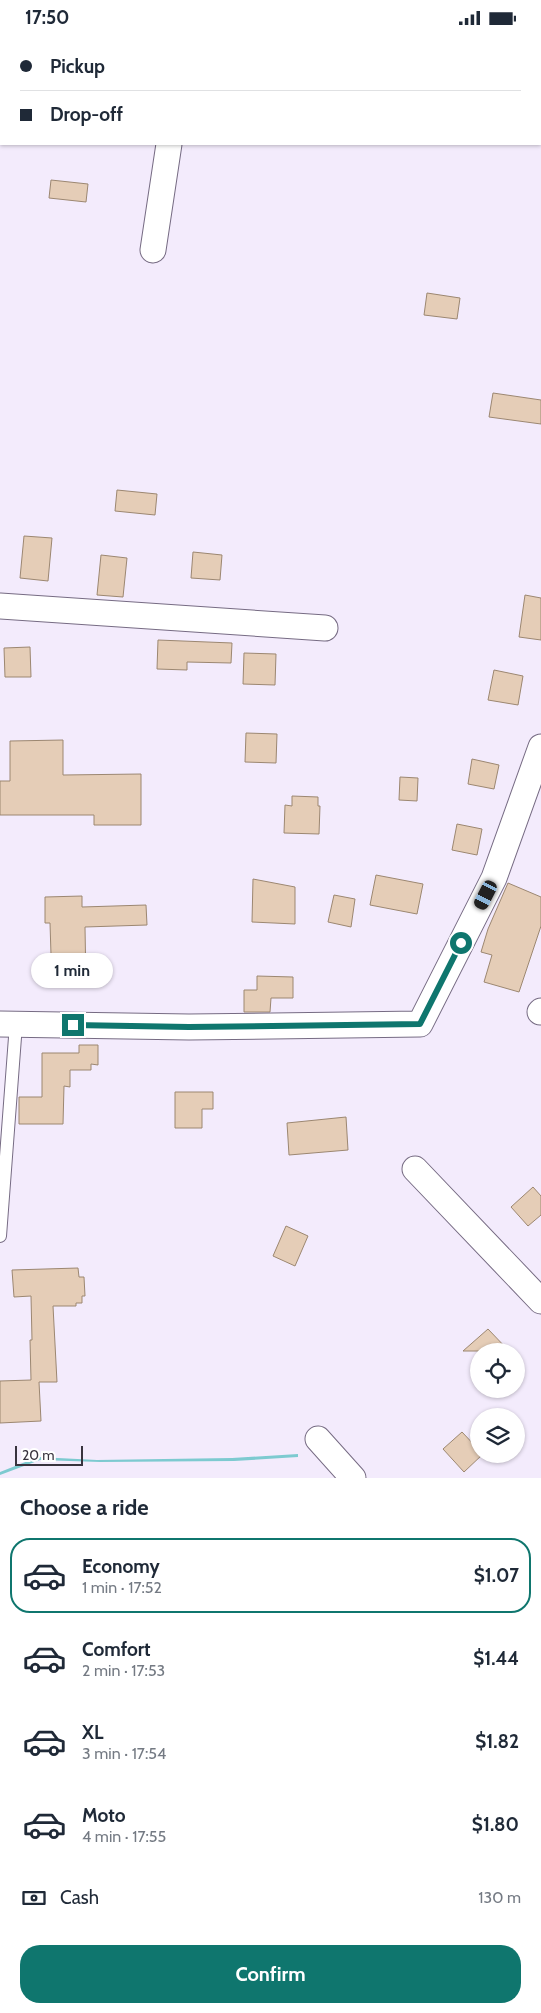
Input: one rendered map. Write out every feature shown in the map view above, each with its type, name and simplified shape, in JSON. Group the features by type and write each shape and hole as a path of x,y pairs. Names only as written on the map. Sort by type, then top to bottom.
{"street":[{"path":"153,250 169,145"},
{"path":"0,606 325,628"},
{"path":"8,1024 189,1027 420,1024 494,878 541,747"},
{"path":"415,1169 541,1301"},
{"path":"318,1439 353,1478"}],"lane":[{"path":"0,1236 8,1024"}],"water":[{"path":"298,1454 298,1457 234,1461 100,1462 40,1460 0,1475 0,1472 38,1457 97,1460 232,1458"}],"building":[{"path":"51,180 88,184 86,202 49,198"},
{"path":"427,293 460,298 457,319 424,315"},
{"path":"493,393 541,400 541,424 489,417"},
{"path":"117,490 157,494 155,515 115,511"},
{"path":"24,536 52,538 48,581 20,578"},
{"path":"193,552 222,555 220,580 191,578"},
{"path":"101,555 127,558 123,597 97,595"},
{"path":"525,595 541,598 541,640 519,637"},
{"path":"158,640 232,643 231,663 187,662 187,670 157,669"},
{"path":"30,647 31,677 5,677 4,648"},
{"path":"244,653 276,654 275,685 243,684"},
{"path":"494,670 523,676 518,705 488,700"},
{"path":"246,733 277,734 276,763 245,762"},
{"path":"63,740 63,775 141,774 141,825 94,825 94,815 0,815 0,781 10,781 10,741"},
{"path":"472,759 499,765 494,789 468,784"},
{"path":"400,777 418,778 417,801 399,800"},
{"path":"292,796 318,797 318,806 320,806 319,834 284,833 285,805 292,806"},
{"path":"457,824 482,829 477,855 452,850"},
{"path":"376,875 423,884 417,914 370,905"},
{"path":"253,879 295,887 295,924 252,922"},
{"path":"508,883 541,897 541,926 519,992 484,982 492,955 481,952 488,929"},
{"path":"334,895 355,899 351,927 328,922"},
{"path":"82,896 82,907 146,905 147,925 85,927 86,985 52,986 50,923 45,923 45,897"},
{"path":"257,976 293,977 293,998 271,998 270,1012 244,1012 244,990 257,990"},
{"path":"79,1045 98,1045 98,1065 91,1064 91,1070 70,1070 70,1087 64,1086 63,1124 19,1124 19,1097 42,1097 42,1053 79,1053"},
{"path":"175,1092 213,1092 213,1109 202,1109 202,1128 175,1128"},
{"path":"346,1117 348,1150 289,1155 287,1123"},
{"path":"533,1187 541,1196 541,1215 528,1226 511,1207"},
{"path":"286,1226 308,1236 295,1266 273,1256"},
{"path":"78,1268 79,1277 84,1277 85,1296 82,1296 82,1303 76,1303 76,1306 53,1306 57,1382 39,1382 41,1421 0,1423 0,1381 31,1380 31,1296 14,1297 12,1270"},
{"path":"488,1329 501,1343 472,1343"},
{"path":"470,1345 470,1351 463,1351"},
{"path":"462,1432 470,1440 470,1463 474,1463 464,1472 443,1449"}],"route":[{"path":"73,1025 189,1027 420,1024 461,943"}]}
